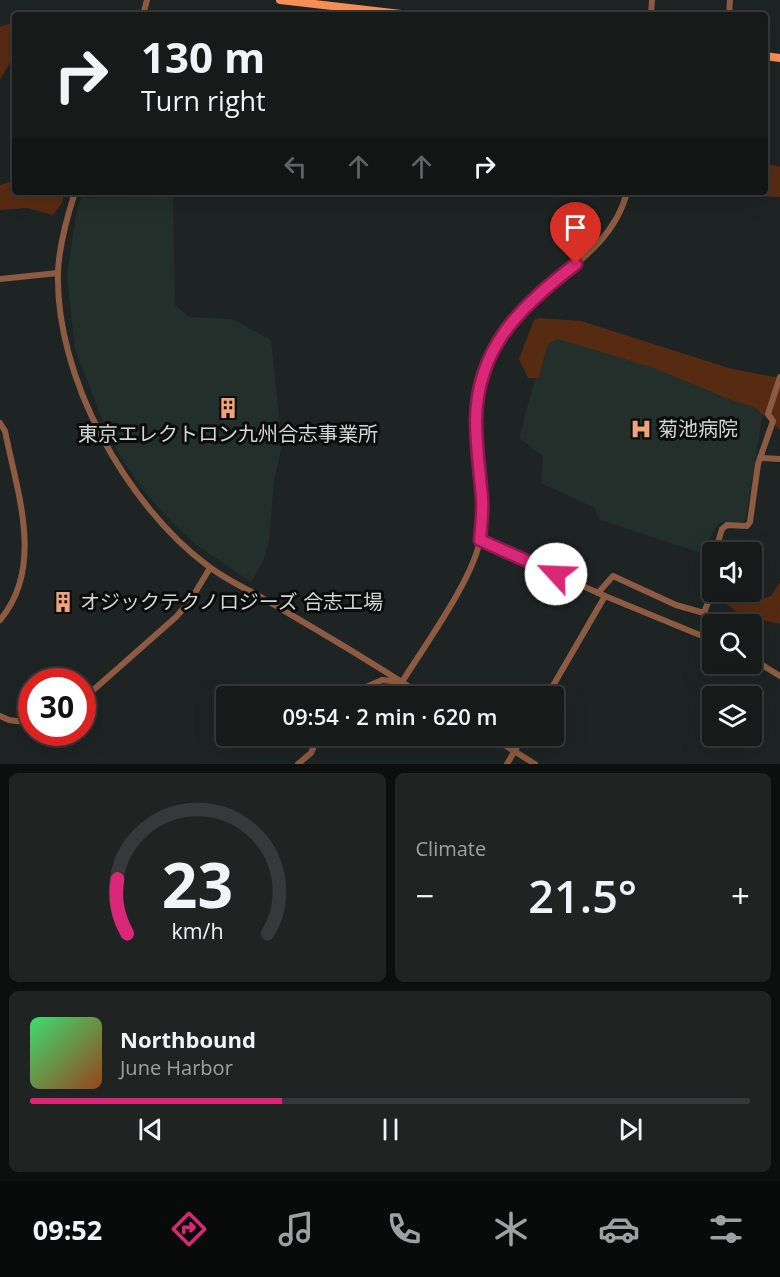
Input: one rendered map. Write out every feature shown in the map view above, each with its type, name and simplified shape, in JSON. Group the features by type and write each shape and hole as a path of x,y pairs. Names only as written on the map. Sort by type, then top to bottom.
{"main road":[{"path":"280,0 384,12"}],"street":[{"path":"74,195 66,221 58,273 63,318 72,361 87,402 118,467 158,520 210,568 408,686"},
{"path":"402,682 468,573 480,540 482,501 477,405 490,354 509,323 588,255 612,226 626,195"},
{"path":"0,279 58,273"},
{"path":"718,542 722,529 727,525 747,526 750,522 760,458 773,422 768,414 780,377"},
{"path":"0,423 5,432 26,544 18,590 0,620"},
{"path":"760,458 780,459"},
{"path":"480,540 602,595 702,636"},
{"path":"96,688 176,618 190,601 210,568"},
{"path":"552,686 613,576 676,605 704,614 708,602"},
{"path":"762,665 780,676"},
{"path":"368,686 382,680 402,682"},
{"path":"0,716 18,720"},
{"path":"298,764 311,753 314,746"},
{"path":"507,746 535,764"},
{"path":"507,764 518,746"}],"shaded area":[{"path":"12,24 12,59 0,80 0,27"},
{"path":"768,164 780,167 780,197 747,195 768,195"},
{"path":"12,181 12,195 63,195 62,203 53,215 27,208 0,210 0,185"},
{"path":"173,197 175,305 189,317 232,319 271,340 282,445 274,481 269,541 263,562 251,582 195,544 164,514 141,487 118,453 104,424 75,349 67,276 76,215 81,198"},
{"path":"539,318 581,321 732,369 780,378 780,430 754,407 731,400 654,368 562,340 557,339 547,345 539,378 528,378 519,359 534,320"},
{"name":"菊池病院","path":"551,320 774,381 762,419 745,522 719,523 708,542 702,542 701,553 599,519 595,508 541,483 543,456 519,438"},
{"path":"780,582 780,624 762,620 762,614 740,614 724,602 762,602 762,599 771,596"}],"place":[{"name":"東京エレクトロン九州合志事業所","path":"228,408"},
{"name":"菊池病院","path":"641,429"},
{"name":"オジックテクノロジーズ 合志工場","path":"63,602"}],"route":[{"path":"556,574 480,540 482,501 477,446 477,405 482,375 497,339 509,323 576,264"}]}
